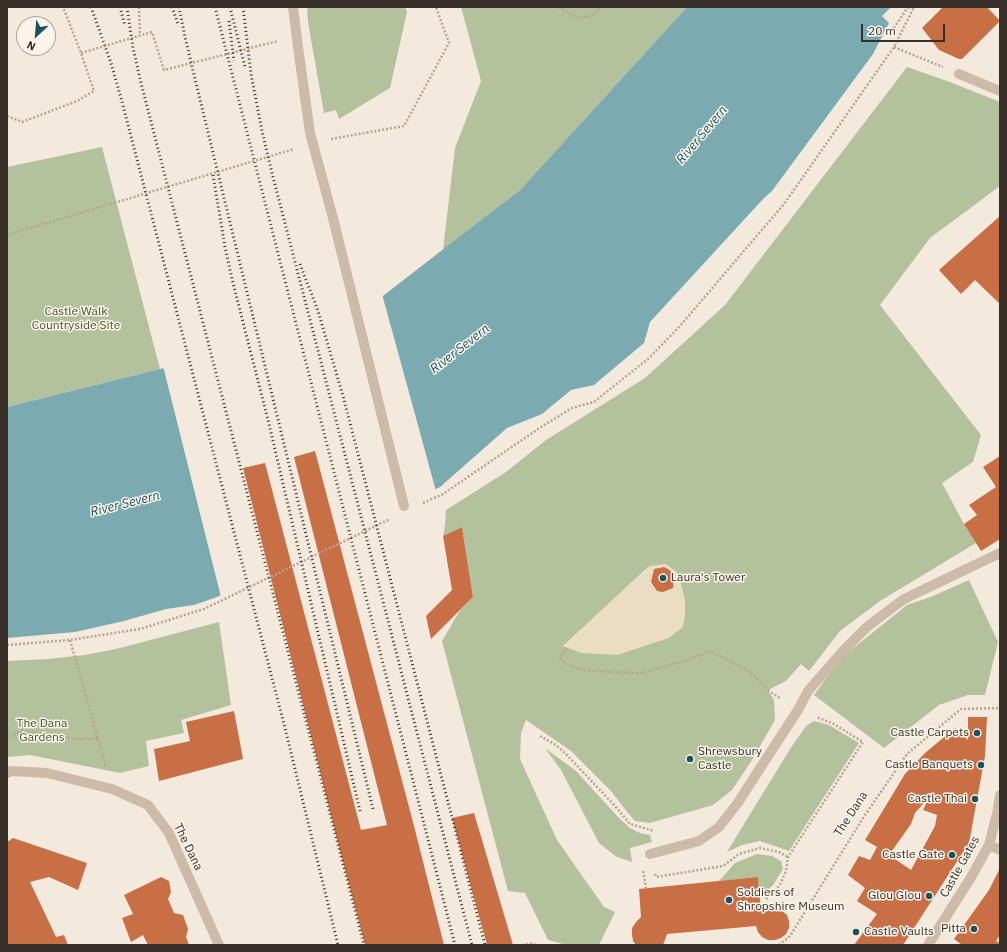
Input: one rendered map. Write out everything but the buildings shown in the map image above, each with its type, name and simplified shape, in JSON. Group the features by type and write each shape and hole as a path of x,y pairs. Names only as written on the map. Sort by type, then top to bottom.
{"street":[{"path":"293,7 310,133 333,218 404,506"},
{"path":"960,74 1000,91"},
{"path":"650,854 699,841 719,827 737,804 798,710 808,691 842,652 868,626 904,599 1000,553"},
{"name":"The Dana","path":"9,772 47,773 112,789 148,805 169,833 219,945"},
{"name":"Castle Gates","path":"928,945 970,879 989,845 1000,795"},
{"path":"989,845 1000,850"}],"path":[{"path":"7,116 22,122 77,101 94,91 63,7"},
{"path":"139,7 140,35"},
{"path":"330,140 404,126 449,43 436,7"},
{"path":"559,7 576,18 591,16 602,7"},
{"path":"894,28 909,7"},
{"path":"422,504 443,494 547,423 572,408 594,402 649,358 679,326 784,204 894,47 914,7"},
{"path":"81,53 152,32 164,71 279,41 278,34"},
{"path":"894,47 960,74"},
{"path":"7,235 300,148"},
{"path":"7,645 70,640 140,629 204,609 394,517"},
{"path":"70,640 108,772"},
{"path":"566,648 560,658 566,664 575,668 589,671 640,673 688,660 711,651 751,673 768,690 798,710 832,723 864,742 788,857 786,872 780,885 766,899"},
{"name":"The Dana","path":"779,945 790,936 863,818 907,754 961,709 1000,708"},
{"path":"7,739 22,730 74,739 98,739"},
{"path":"540,736 556,745 567,755 630,824 657,832"},
{"path":"646,888 639,857 650,854 656,877 723,866 739,854 760,848 779,852 788,857"},
{"path":"522,945 529,943 533,943 535,945"}],"green space":[{"path":"307,7 405,7 407,12 390,88 339,119 336,110 324,113 308,22"},
{"path":"461,7 687,7 520,190 443,250 455,148 481,81"},
{"path":"907,67 1000,102 1000,186 930,238 880,305 981,435 973,462 942,483 976,543 880,601 840,631 809,671 801,664 786,681 768,690 774,700 775,720 752,760 732,790 713,805 650,823 635,821 611,791 571,751 526,720 521,733 520,759 557,840 604,907 615,912 599,945 567,945 548,940 525,893 508,891 442,641 459,612 473,597 462,527 443,536 446,510 506,472 546,440 645,378 725,305","holes":["649,566 582,653 563,646"]},
{"name":"Castle Walk Countryside Site","path":"102,147 160,369 7,407 7,167"},
{"path":"969,580 998,642 985,695 968,695 939,705 884,748 814,695 841,658 907,605 933,596"},
{"name":"The Dana Gardens","path":"219,622 231,705 181,720 184,733 146,741 149,766 120,773 30,755 7,757 7,661 85,655 116,649"},
{"path":"814,721 829,725 859,743 789,851 760,841 742,845 727,852 790,749 806,726"},
{"path":"545,748 576,771 630,828 640,833 650,835 652,842 630,848 632,862 617,857 599,843 561,770"},
{"path":"757,854 772,856 781,861 783,869 773,885 760,897 758,877 719,881 735,863"}],"shaded area":[{"path":"666,564 678,573 685,600 683,627 669,638 617,655 582,653 563,646 650,566"}],"water":[{"name":"River Severn","path":"687,7 891,7 882,16 889,23 873,54 772,191 650,322 644,343 594,385 571,390 542,414 507,428 440,487 217,597 194,605 166,609 124,621 75,632 7,638 7,407 353,319 520,190"}],"pier":[{"path":"382,294 436,491 221,597 163,366 352,317"}],"railway":[{"path":"91,7 111,63 121,98 285,728 338,945"},
{"path":"120,7 125,26"},
{"path":"127,7 133,48 141,83 364,945"},
{"path":"172,7 178,24"},
{"path":"179,7 196,83 373,809"},
{"path":"215,7 455,945"},
{"path":"230,7 245,67"},
{"path":"243,7 251,74 272,173 472,945"},
{"path":"229,21 234,61"},
{"path":"213,175 232,279 269,424 360,811"},
{"path":"300,264 318,311 343,396 485,945"}],"place":[{"name":"Laura's Tower","path":"663,578"},
{"name":"Castle Carpets","path":"977,733"},
{"name":"Shrewsbury Castle","path":"690,759"},
{"name":"Castle Banquets","path":"981,765"},
{"name":"Castle Thai","path":"975,799"},
{"name":"Castle Gate","path":"952,855"},
{"name":"Glou Glou","path":"929,896"},
{"name":"Soldiers of Shropshire Museum","path":"729,900"},
{"name":"Pitta","path":"974,929"},
{"name":"Castle Vaults","path":"856,932"}]}
